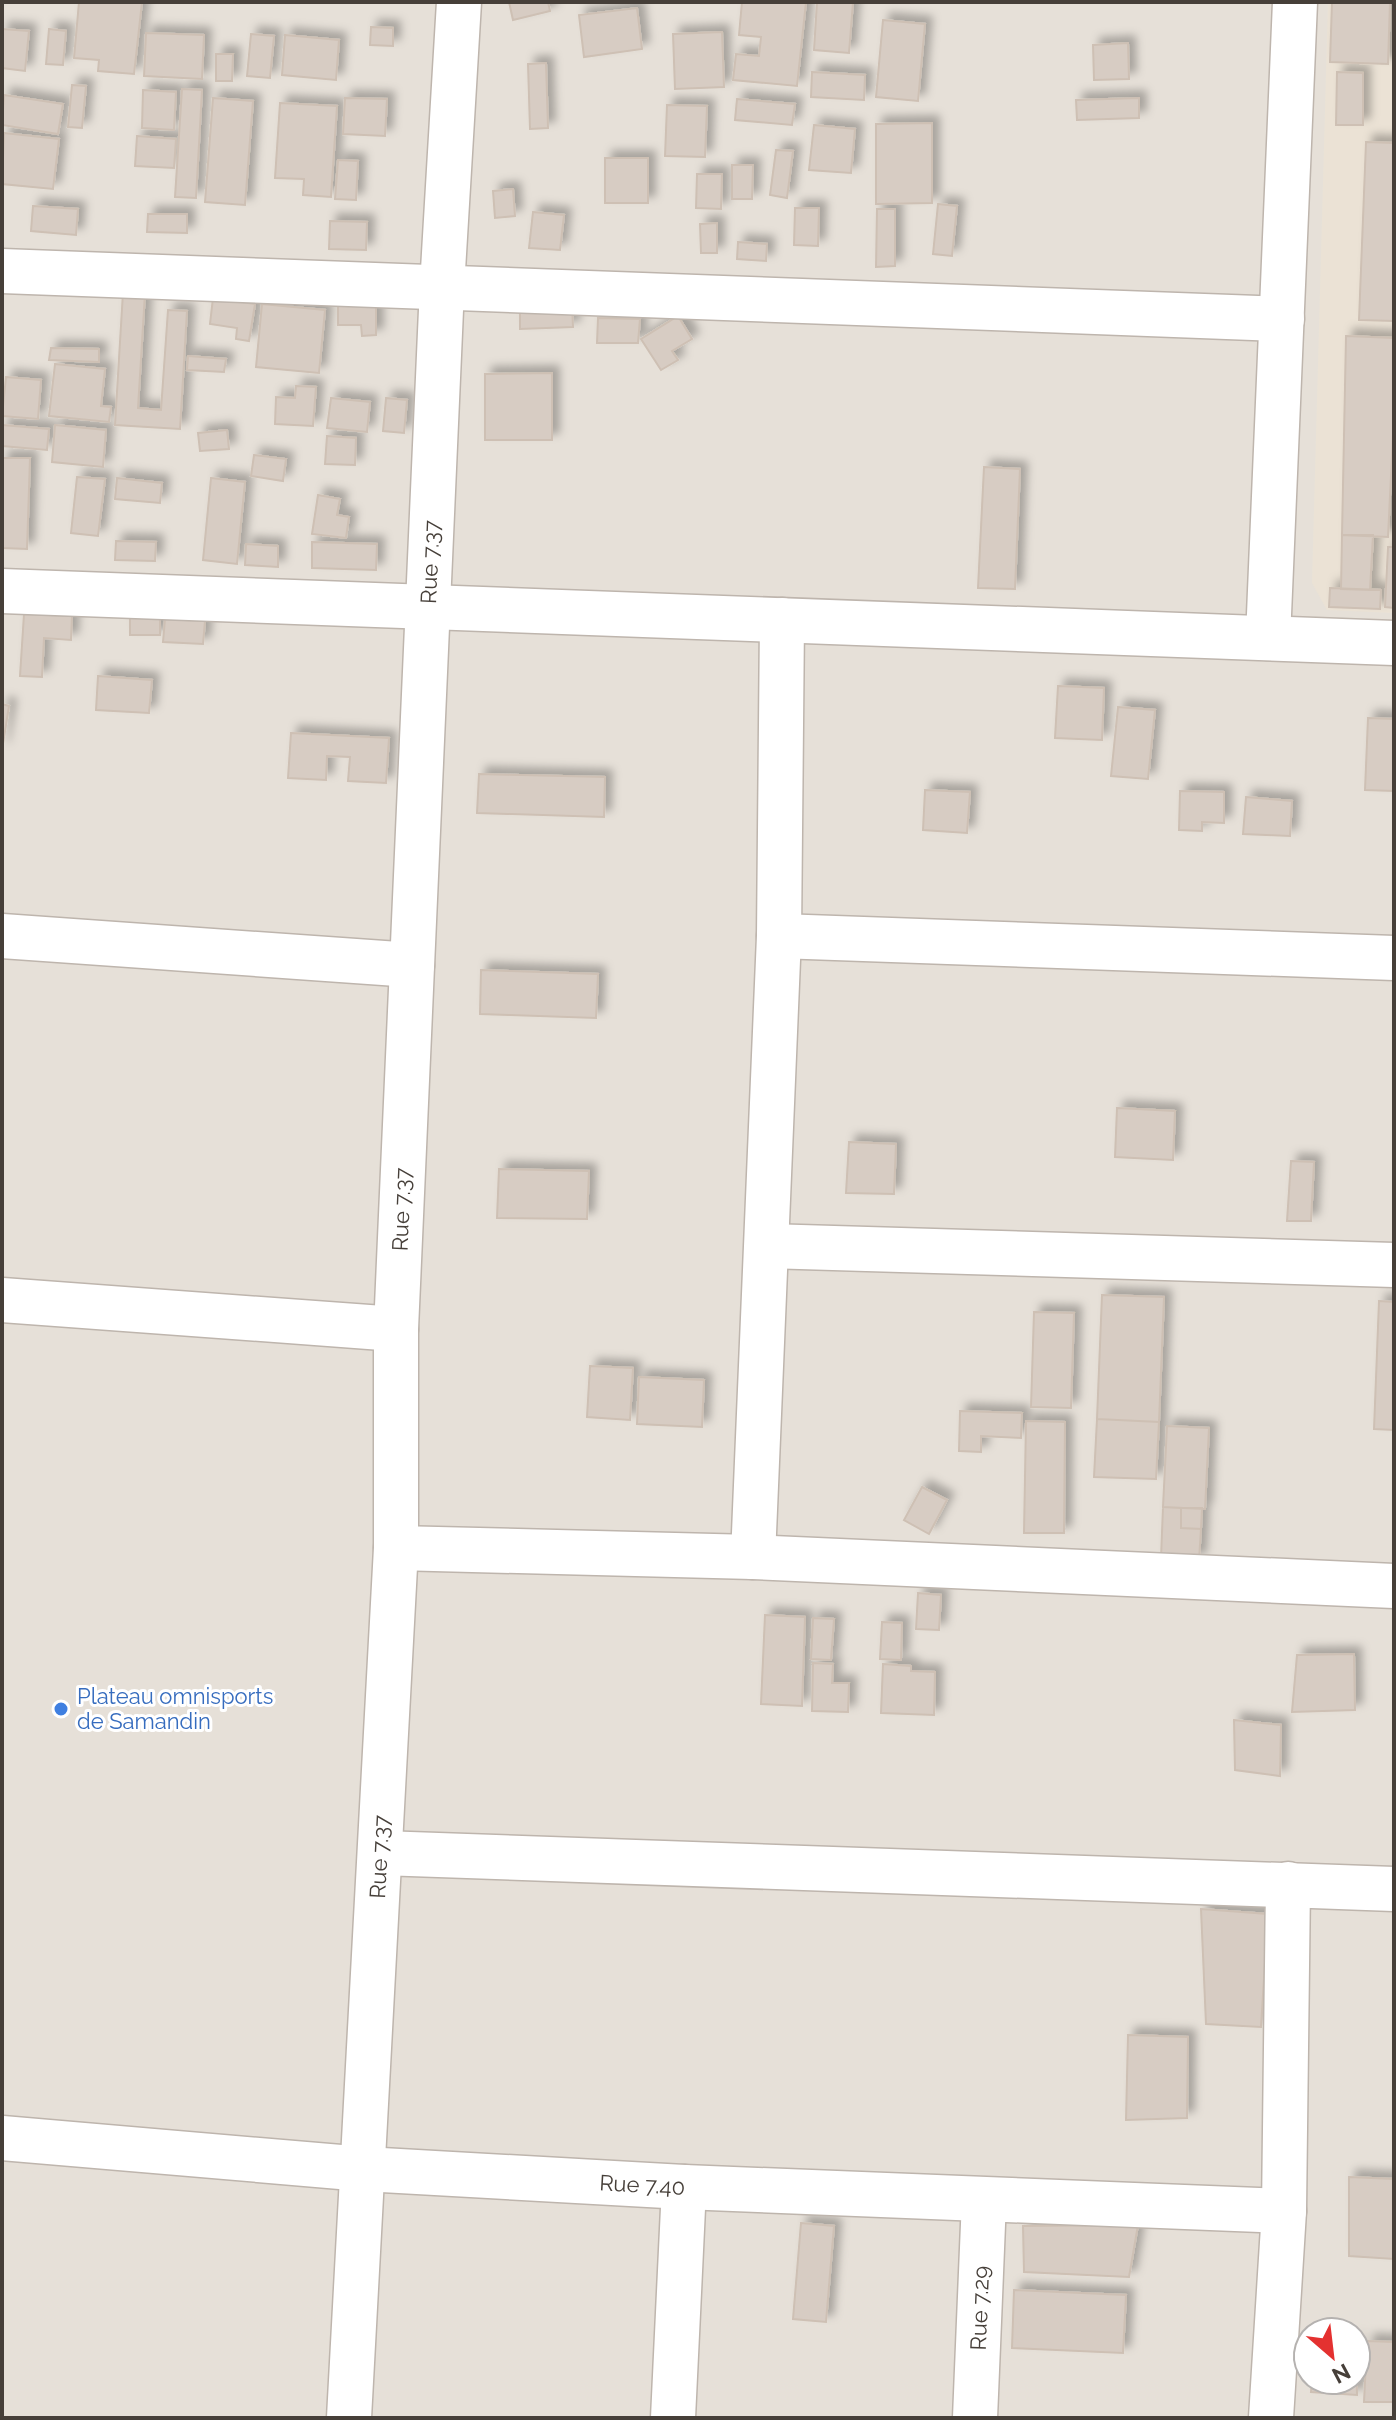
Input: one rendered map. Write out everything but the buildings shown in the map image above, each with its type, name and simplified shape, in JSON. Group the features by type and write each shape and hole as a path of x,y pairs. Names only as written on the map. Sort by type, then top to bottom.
{"street":[{"name":"Rue 7.37","path":"349,2418 396,1548 396,1329 442,287 459,2"},
{"path":"1268,638 1295,2"},
{"path":"2,271 1282,319"},
{"path":"2,591 1394,643"},
{"path":"753,1557 779,936 782,620"},
{"path":"2,936 412,965"},
{"path":"779,936 1394,958"},
{"path":"767,1246 1394,1265"},
{"path":"2,1300 396,1329"},
{"path":"396,1548 753,1557 1394,1586"},
{"path":"381,1853 1394,1889"},
{"path":"1271,2418 1284,2211 1288,1884"},
{"name":"Rue 7.40","path":"2,2138 364,2169 684,2187 1284,2211"},
{"path":"673,2418 684,2187"},
{"name":"Rue 7.29","path":"975,2418 984,2200"}],"shaded area":[{"path":"2,2 1394,2 1394,2418 2,2418"},
{"path":"1328,2 1394,2 1394,613 1327,610 1312,583"}],"place":[{"name":"Plateau omnisports de Samandin","path":"61,1709"}]}
